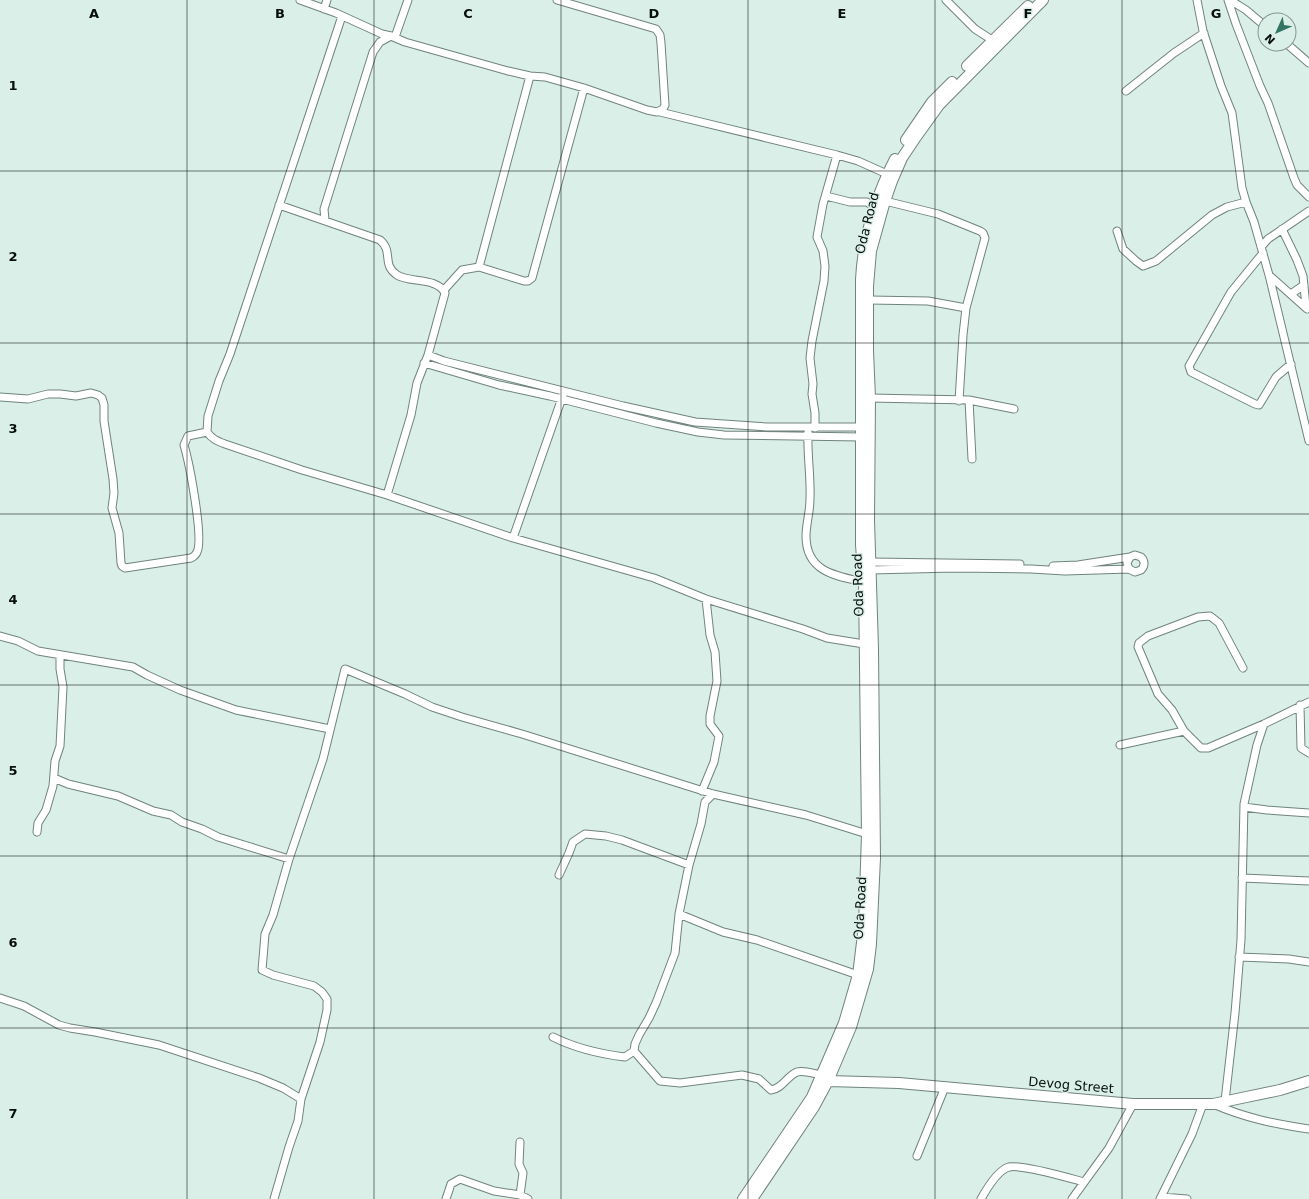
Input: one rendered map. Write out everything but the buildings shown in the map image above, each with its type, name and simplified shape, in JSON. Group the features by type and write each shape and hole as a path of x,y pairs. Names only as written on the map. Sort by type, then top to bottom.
{"street":[{"path":"300,0 342,16 382,34 428,49 530,76 545,77 584,88 647,110 837,154 858,161 887,174"},
{"path":"324,9 327,0"},
{"path":"325,220 324,209 373,52 380,42 393,37 408,0"},
{"path":"557,0 656,29 660,35 661,43 665,105 660,112"},
{"path":"946,0 975,28 992,40"},
{"name":"Oda Road","path":"743,1199 825,1078 851,1027 868,969 871,944 875,850 873,649 871,566 865,520 861,432 860,302 862,260 874,207 887,174 902,147 932,102 992,40 1034,0"},
{"name":"Oda Road","path":"752,1199 814,1107 844,1023 858,975 864,926 867,834 864,582 861,545 865,520 870,398 868,286 871,251 885,200 902,158 939,105 1043,0"},
{"path":"1197,0 1204,33 1232,113 1242,188 1257,232 1269,275 1309,441"},
{"path":"1229,0 1246,10 1257,19"},
{"path":"1229,0 1236,24 1268,103 1294,178 1297,185 1309,197"},
{"path":"342,16 230,354 210,409 207,432 215,440 302,470 387,495 513,538 654,578 706,598 827,638 864,644"},
{"path":"1126,91 1174,53 1204,33"},
{"path":"1296,52 1309,63"},
{"path":"479,267 530,76"},
{"path":"444,290 462,270 479,267 524,281 528,281 532,278 584,88"},
{"path":"837,154 823,204 817,237 823,251 825,266 824,281 810,358 813,384 812,394 816,413 808,436 810,500 806,537 809,555 818,567 836,576 864,582"},
{"path":"826,196 850,202 867,202 874,207"},
{"path":"885,200 938,214 983,233 985,238 966,308 959,401"},
{"path":"1117,231 1123,249 1136,261 1143,266 1146,266 1156,261 1212,215 1227,207 1246,202"},
{"path":"279,205 380,240 387,248 388,265 398,276 425,281 444,290"},
{"path":"1291,364 1276,377 1259,405 1254,404 1198,376 1191,372 1189,368 1231,292 1262,250 1268,239 1309,211"},
{"path":"1282,229 1303,276 1307,309"},
{"path":"1257,232 1268,239"},
{"path":"1269,275 1307,309"},
{"path":"1291,294 1304,285"},
{"path":"387,495 411,415 417,383 428,355 445,296 444,290"},
{"path":"869,300 928,300 966,308"},
{"path":"428,355 444,361 690,421 861,432"},
{"path":"424,363 498,385 698,432 808,436 861,432"},
{"path":"513,538 564,391"},
{"path":"0,397 28,399 48,394 76,396 91,393 102,398 113,479 114,493 112,508 119,533 121,563 125,568 191,558 197,553 199,543 196,508 184,445 188,436 207,432"},
{"path":"870,398 959,401 969,400 1014,409"},
{"path":"969,400 972,459"},
{"path":"688,430 690,421"},
{"path":"871,566 1046,568 1070,566 1135,555 1141,557 1144,562 1141,570 1135,572 1130,569 1065,571 1046,568"},
{"path":"1130,557 1127,563 1130,569"},
{"path":"702,790 714,762 719,736 710,724 716,681 714,652 710,635 706,598"},
{"path":"1243,668 1219,623 1210,616 1198,617 1148,636 1141,641 1138,647 1158,694 1172,710 1184,731 1201,748 1208,748 1264,724 1300,705 1309,702"},
{"path":"0,636 18,641 38,651 60,656 133,667 180,690 236,710 330,729"},
{"path":"37,832 38,823 46,810 53,786 55,761 60,746 63,687 60,669 60,656"},
{"path":"274,1199 298,1121 301,1099 320,1042 327,1010 327,999 322,992 314,986 262,970 265,934 273,915 289,859 323,759 345,669 432,707 462,717 522,734 713,794 806,815 867,834"},
{"path":"1300,705 1301,748 1309,753"},
{"path":"1225,1101 1235,1013 1239,957 1244,806 1248,782 1264,724"},
{"path":"1120,745 1184,731"},
{"path":"54,778 68,784 118,796 153,811 171,815 182,822 202,829 218,837 289,859"},
{"path":"553,1037 570,1045 613,1056 625,1057 634,1050 639,1035 656,1003 675,953 679,914 689,864 701,824 705,802 713,794"},
{"path":"1244,806 1267,810 1309,813"},
{"path":"559,875 569,853 572,842 585,834 606,836 622,840 689,864"},
{"path":"1242,878 1309,882"},
{"path":"679,914 723,932 757,940 858,975"},
{"path":"1239,957 1289,959 1309,962"},
{"path":"0,998 24,1006 59,1025 159,1045 259,1078 283,1088 301,1099"},
{"path":"634,1050 660,1081 680,1083 742,1075 759,1079 771,1090 776,1089 796,1072 805,1071 825,1078"},
{"name":"Devog Street","path":"825,1078 899,1083 1133,1104 1208,1104 1280,1090 1309,1081"},
{"path":"917,1156 945,1087"},
{"path":"1072,1199 1109,1148 1133,1104"},
{"path":"1187,1199 1160,1198 1208,1104 1273,1124 1309,1129"},
{"path":"520,1142 519,1164 523,1173 520,1195"},
{"path":"981,1199 998,1173 1008,1167 1029,1169 1084,1182"},
{"path":"446,1199 451,1184 460,1179 494,1191 520,1195 528,1199"}]}
